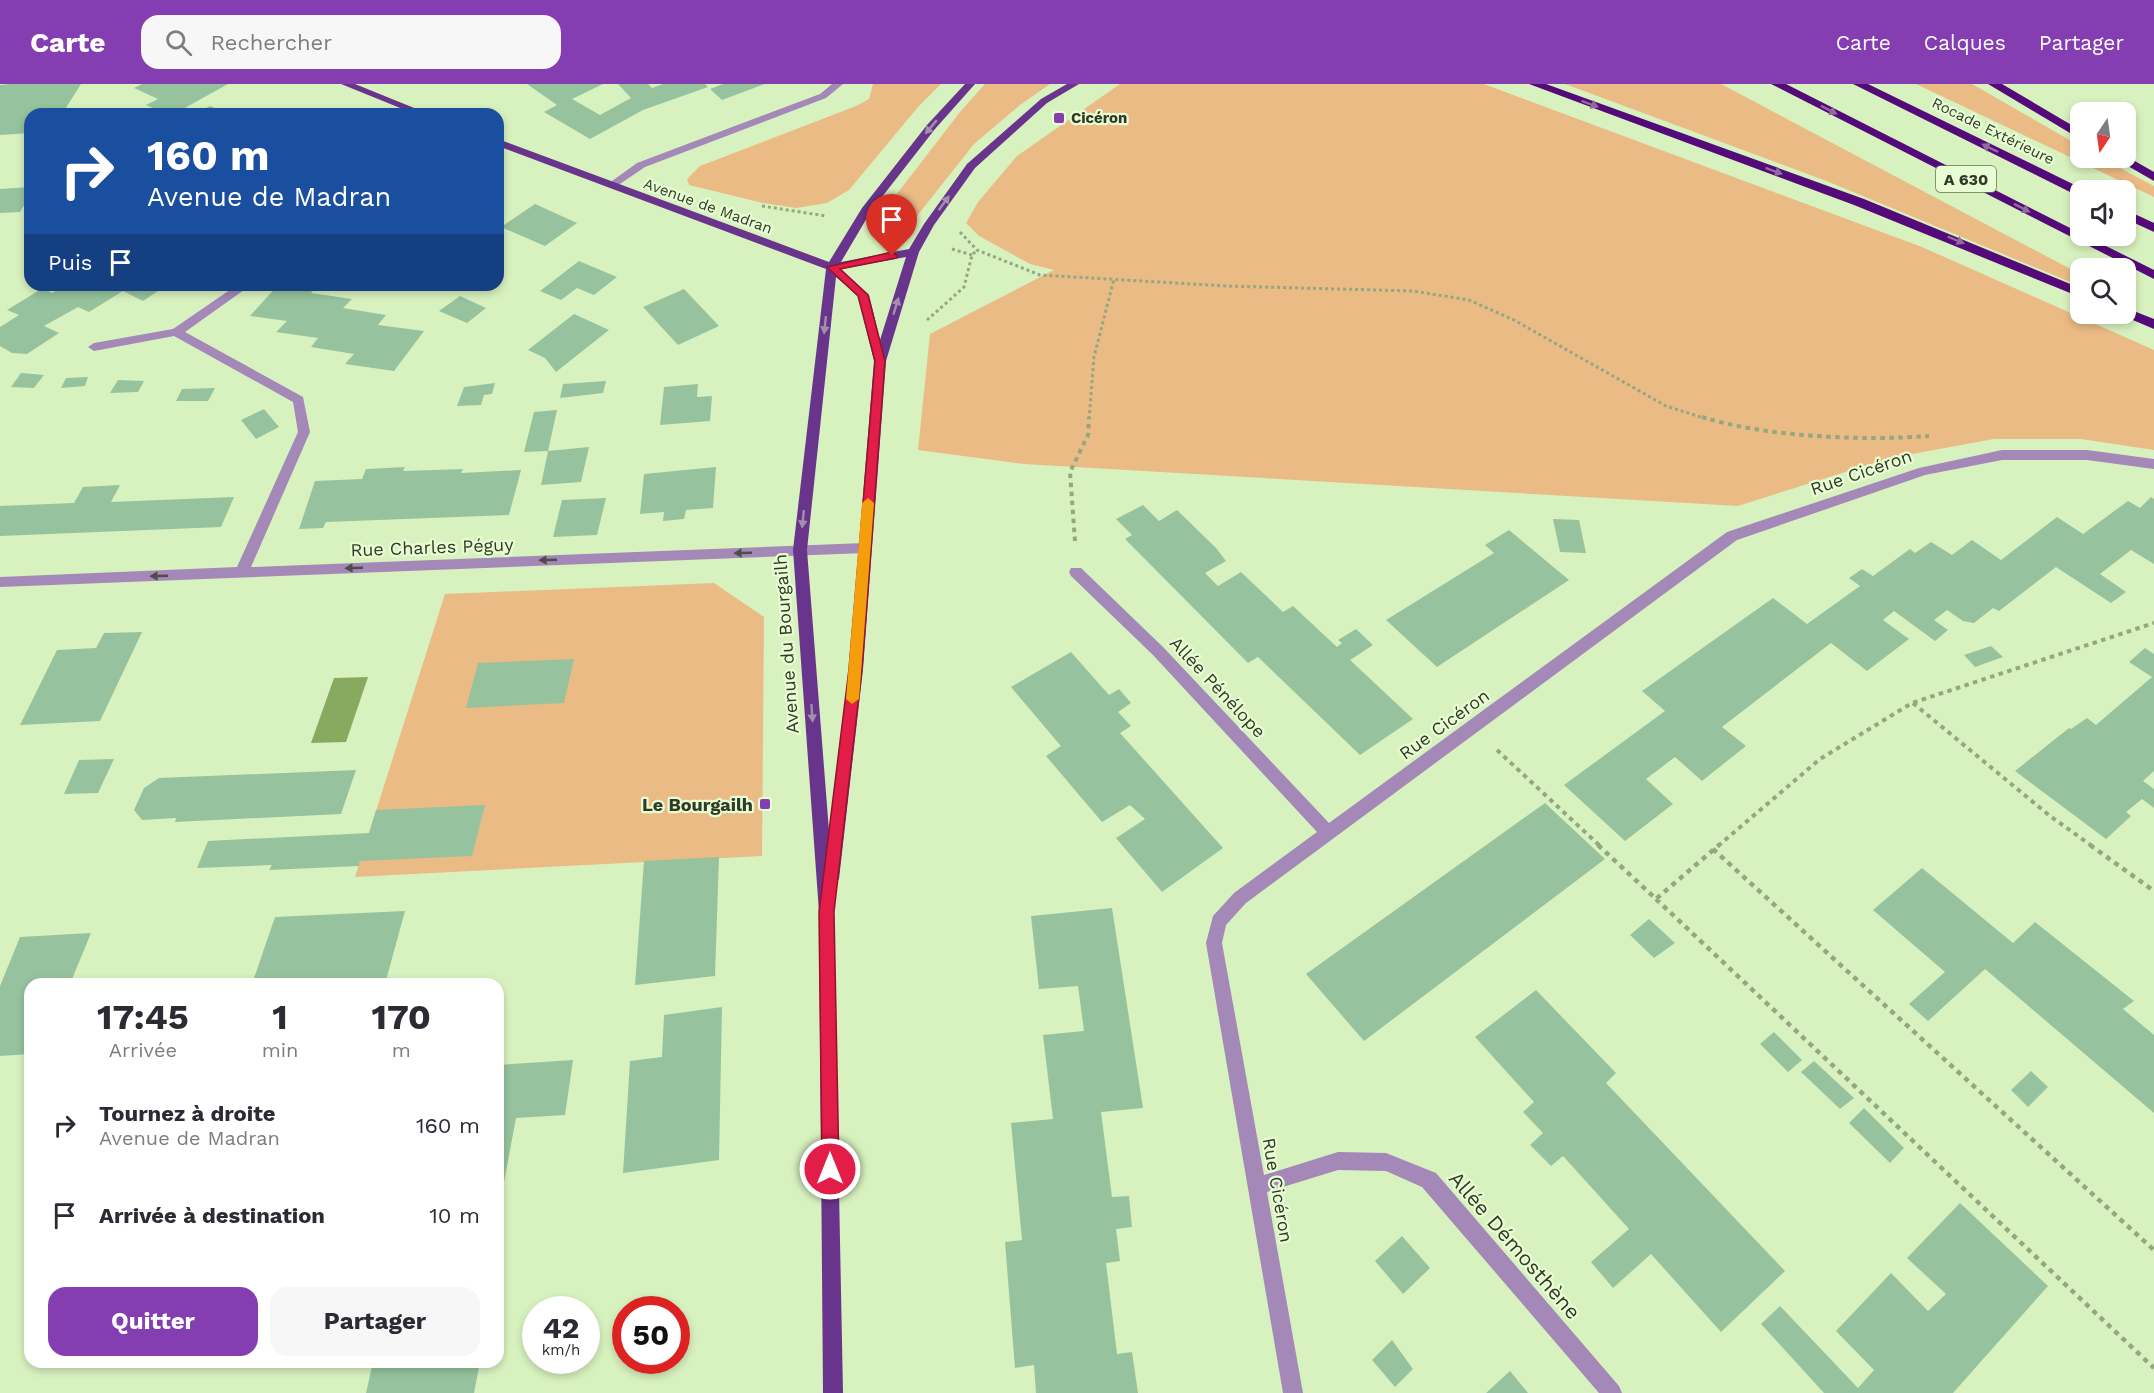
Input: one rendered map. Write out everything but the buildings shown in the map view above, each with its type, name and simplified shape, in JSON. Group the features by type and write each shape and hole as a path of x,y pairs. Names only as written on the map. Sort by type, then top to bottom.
{"highway":[{"path":"1535,84 1859,202 2070,289"},
{"name":"A 630","path":"1777,84 2154,275"},
{"name":"Rocade Extérieure","path":"1859,84 2070,187"},
{"path":"1994,84 2070,129"},
{"path":"2136,167 2154,177"},
{"path":"2136,219 2154,228"},
{"path":"2136,316 2154,324"}],"main road":[{"path":"346,84 408,108"},
{"name":"Avenue du Bourgailh","path":"833,1393 827,912 800,550 832,267 858,223 931,127 970,84"},
{"name":"Avenue du Bourgailh","path":"827,912 856,669 880,361 913,252 920,238 971,166 1044,101 1074,84"},
{"name":"Avenue de Madran","path":"504,144 610,186 832,267"},
{"path":"832,267 913,252"},
{"name":"Avenue du Bourgailh","path":"832,267 863,295 880,361"}],"street":[{"path":"610,186 641,165 824,96 838,84"},
{"path":"94,347 176,332 236,291"},
{"path":"176,332 299,400 304,432 242,572"},
{"name":"Rue Cicéron","path":"1293,1393 1214,943 1219,921 1240,898 1732,536 1924,471 2002,455 2087,455 2154,464"},
{"name":"Rue Charles Péguy","path":"0,582 865,548"},
{"name":"Allée Pénélope","path":"1076,572 1158,651 1328,833"},
{"name":"Allée Démosthène","path":"1258,1186 1338,1161 1386,1162 1429,1180 1612,1393"}],"path":[{"path":"758,205 858,223"},
{"path":"920,238 972,255"},
{"path":"926,321 964,287 972,255 977,250 1040,275 1226,286 1413,291 1469,300 1514,320 1666,406 1721,423 1806,434 1901,438 1935,435"},
{"path":"1076,572 1070,472 1088,435 1094,357 1114,279"},
{"path":"1656,899 1820,759 1912,703 2154,623"},
{"path":"1912,703 2050,816 2154,891"},
{"path":"1472,727 2154,1368"},
{"path":"1713,849 2154,1250"}],"shaded area":[{"path":"873,84 941,84 918,107 849,190 827,203 796,208 763,203 689,185 687,179 700,166 856,106 869,99"},
{"path":"985,84 1050,84 1020,105 974,144 917,216 886,208 960,112"},
{"path":"1120,84 1484,84 1922,247 2070,313 2070,324 2095,324 2154,350 2154,450 2081,439 1994,439 1890,458 1738,506 1024,464 918,450 930,334 1054,270 1030,264 979,236 966,223 978,202 1017,156"},
{"path":"1565,84 1721,84 2070,269 2070,282 1829,182"},
{"path":"1916,84 1972,84 2070,140 2070,157"},
{"path":"2093,168 2120,168 2154,186 2154,197 2136,188 2136,180 2118,180"},
{"path":"714,583 764,617 762,856 355,877 445,594"},
{"path":"368,677 346,742 311,743 334,678"}],"slow traffic":[{"path":"852,699 868,503"}],"place":[{"name":"Cicéron","path":"1059,118"},
{"name":"Le Bourgailh","path":"765,804"}],"route":[{"path":"830,1169 827,912 856,669 868,491 880,361 863,295 832,267 892,256"}]}
